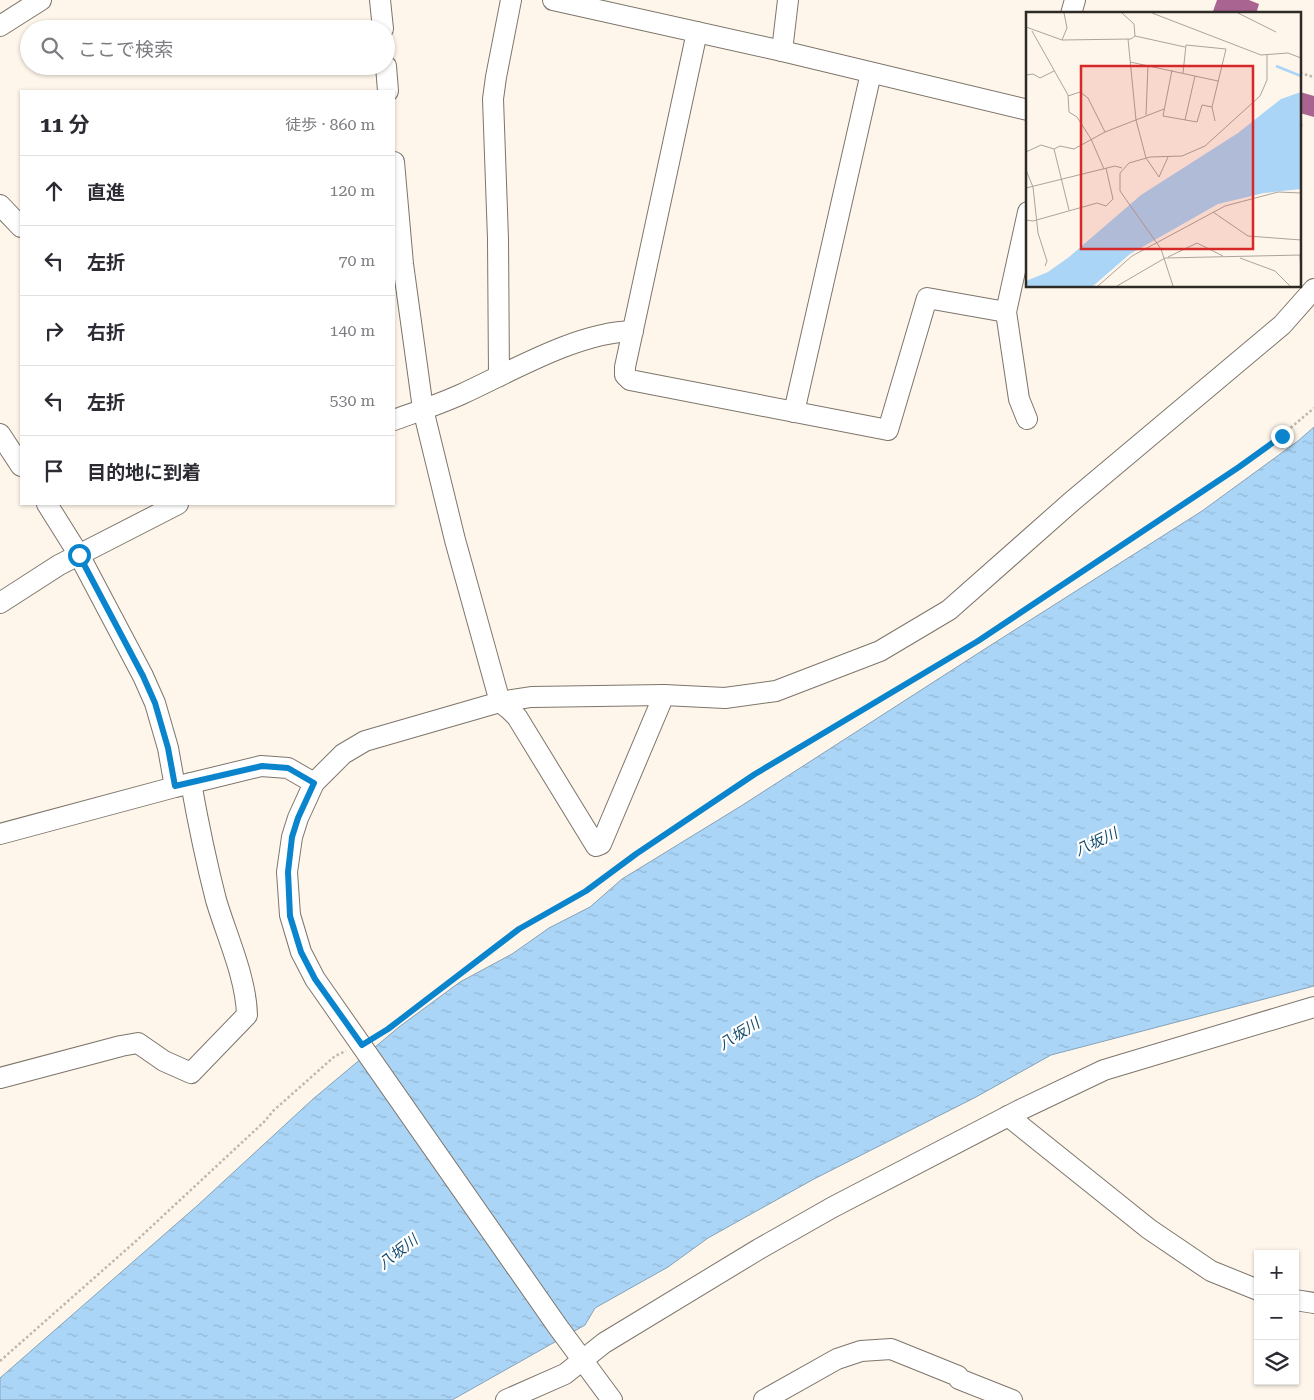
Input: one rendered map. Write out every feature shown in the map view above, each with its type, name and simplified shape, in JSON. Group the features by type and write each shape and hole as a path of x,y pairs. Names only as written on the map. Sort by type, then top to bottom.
{"street":[{"path":"0,26 41,0"},
{"path":"380,0 382,20"},
{"path":"499,376 498,239 493,99 511,0"},
{"path":"553,0 782,51 871,74 1026,110"},
{"path":"782,51 788,0"},
{"path":"697,32 625,367 625,375 630,380 888,430 926,298 1006,312"},
{"path":"794,412 871,74"},
{"path":"387,75 388,90"},
{"path":"395,173 403,264 423,409 500,702 517,717 525,733 596,846 601,844 664,695"},
{"path":"0,205 20,226"},
{"path":"1026,221 1006,312 1020,399 1027,419"},
{"path":"612,1400 315,979 301,952 290,916 288,872 292,837 298,818 314,783 343,754 365,741 500,702 530,696 664,695 725,698 776,691 880,651 949,610 1070,503 1282,325 1314,289"},
{"path":"395,420 459,396 499,376 575,343 618,331 633,331"},
{"path":"0,434 20,464"},
{"path":"0,1078 138,1043 164,1061 191,1073 247,1015 247,998 216,899 199,824 168,748 155,703 143,676 79,555 48,505"},
{"path":"0,603 59,566 176,505"},
{"path":"0,834 262,766 288,768 314,783"},
{"path":"506,1400 565,1374 604,1343 759,1249 834,1207 1008,1116 1104,1070 1314,1006"},
{"path":"1008,1116 1148,1229 1212,1271 1254,1288"},
{"path":"1299,1301 1314,1303"},
{"path":"764,1400 837,1359 861,1351 891,1350 958,1376 959,1379 1012,1400"}],"path":[{"path":"0,1361 136,1241 265,1121 273,1111 335,1056 362,1045 388,1029 519,929 586,891 666,833 755,774 978,641 1267,448 1314,408"}],"water":[{"name":"八坂川","path":"1314,427 1314,986 1051,1055 976,1097 814,1179 708,1238 668,1267 595,1308 585,1325 452,1400 0,1400 0,1378 198,1205 313,1099 399,1027 460,982 512,954 549,928 590,907 622,879 741,806 1202,511 1298,441"}],"building":[{"path":"1217,0 1249,0 1259,4 1257,12 1213,12"},
{"path":"1302,93 1314,96 1314,117 1302,114"}],"route":[{"path":"79,555 143,676 155,703 168,748 175,786 262,766 288,768 314,783 298,818 292,837 288,872 290,916 301,952 315,979 362,1045 388,1029 519,929 586,891 636,854 755,774 978,641 1239,467 1282,436"}]}
